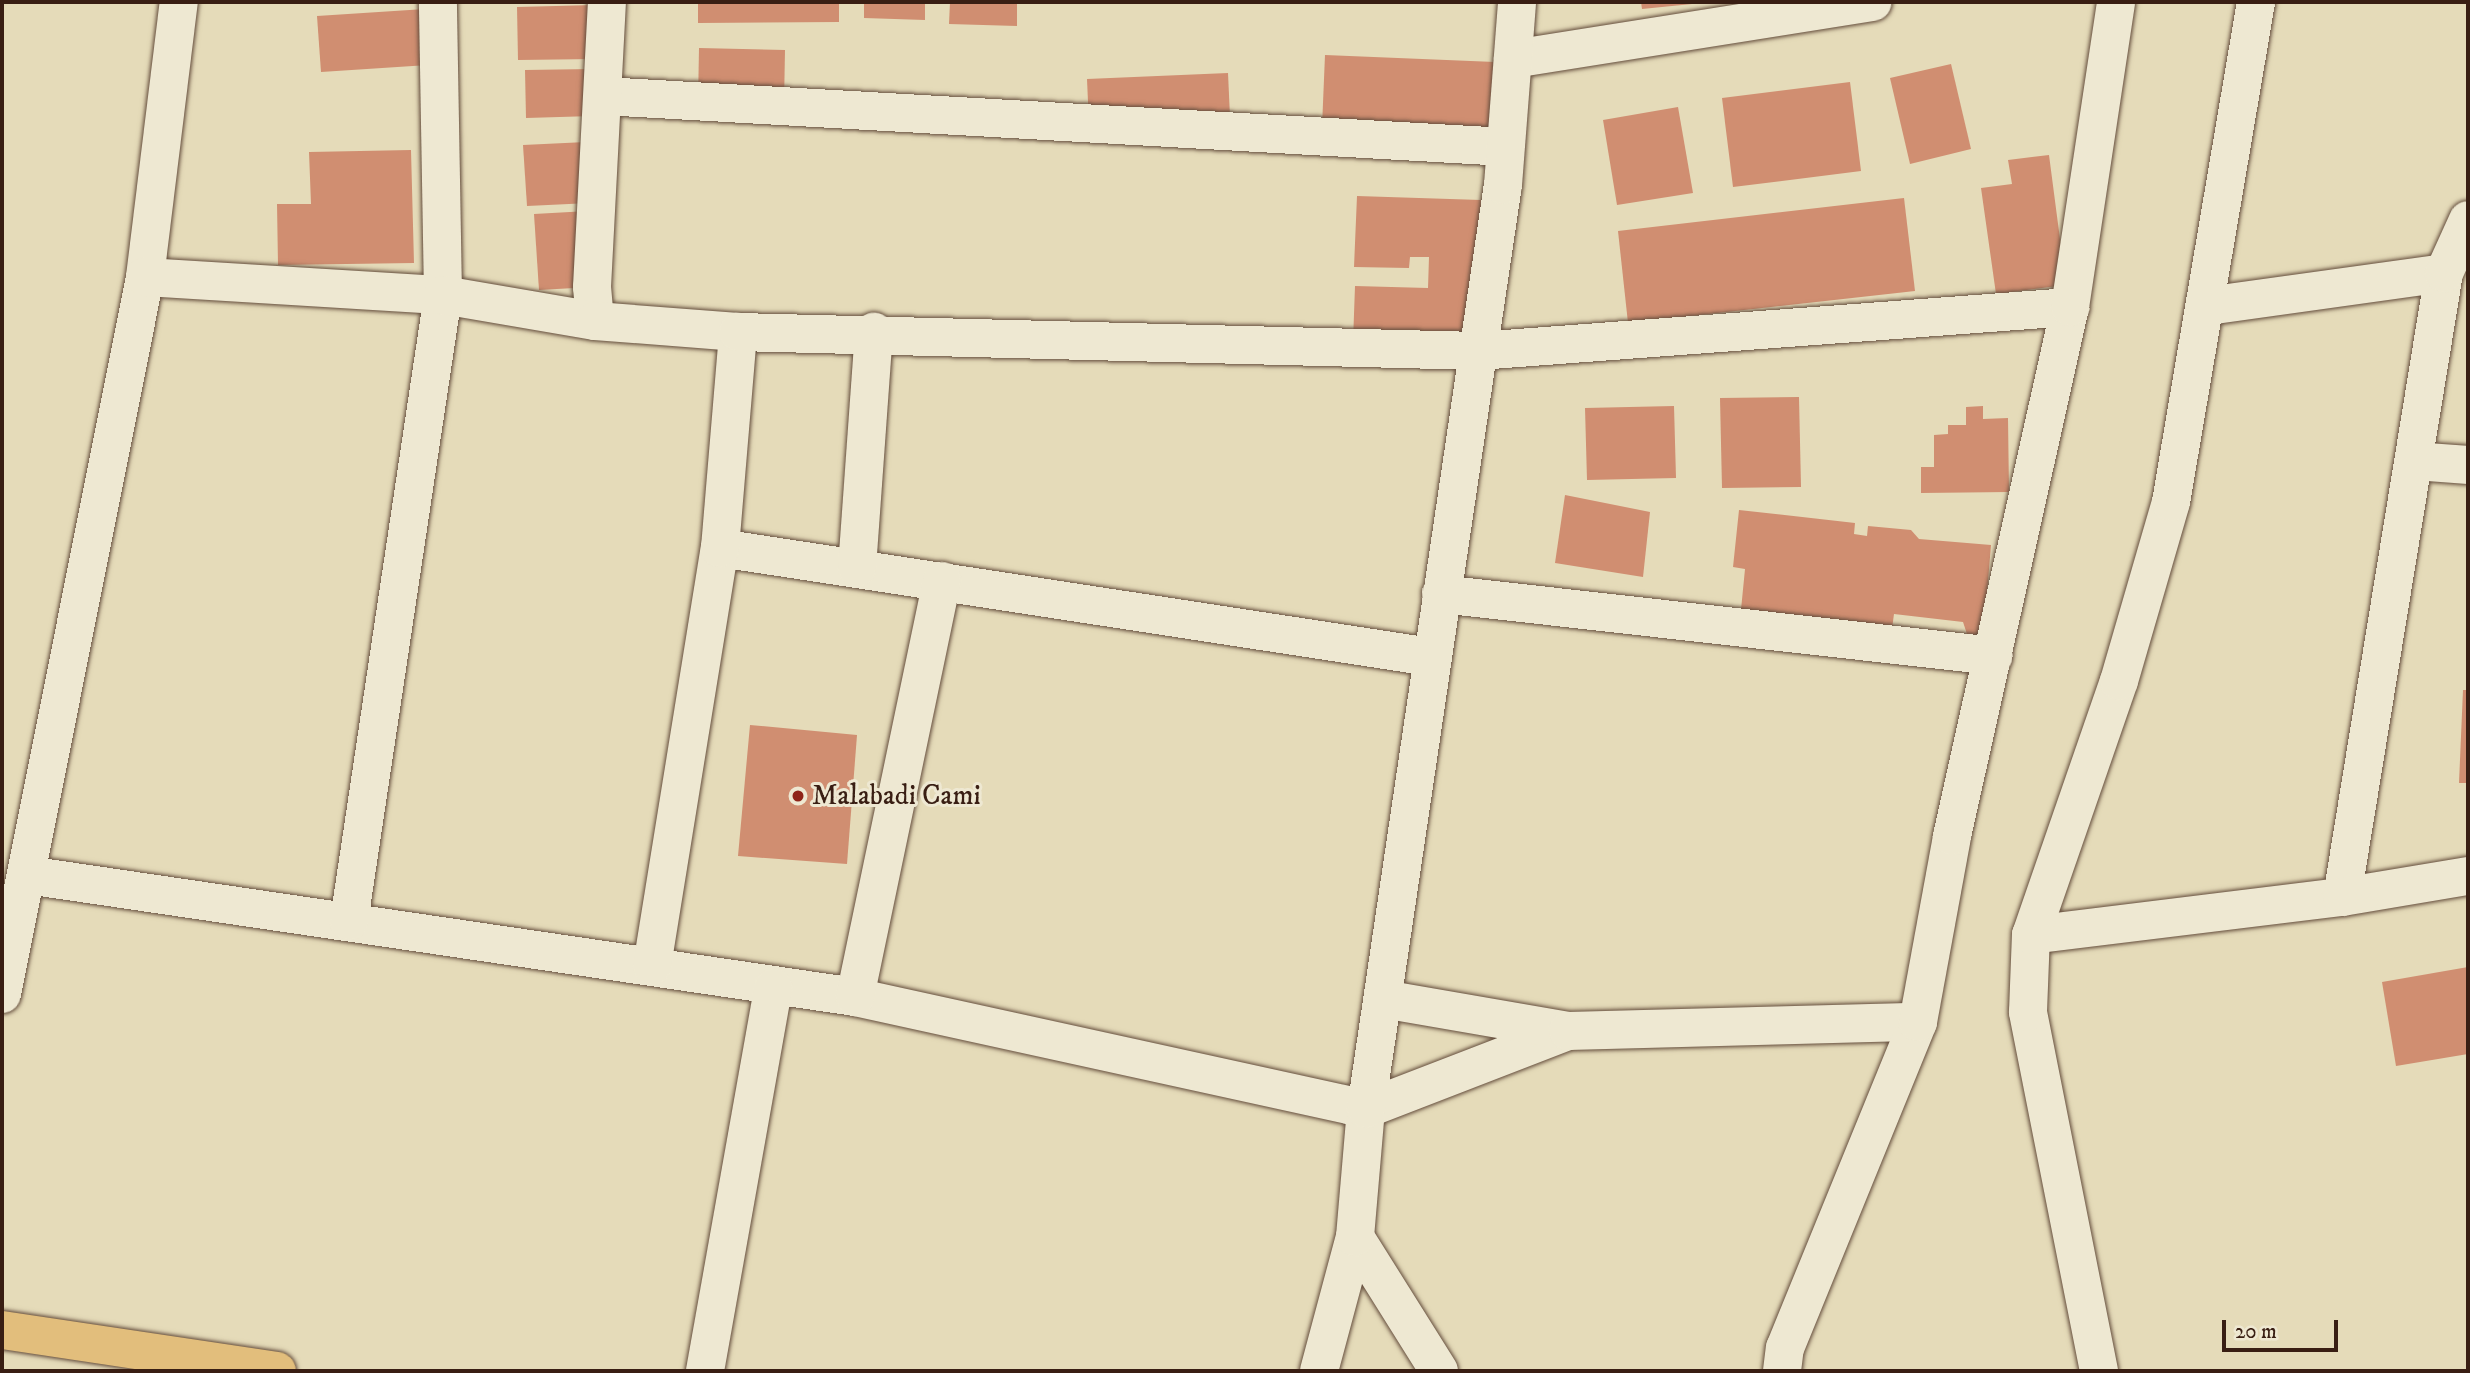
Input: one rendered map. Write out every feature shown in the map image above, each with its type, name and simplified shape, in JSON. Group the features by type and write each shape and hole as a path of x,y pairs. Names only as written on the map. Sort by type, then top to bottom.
{"main road":[{"path":"2,1330 132,1361 277,1371"}],"street":[{"path":"2,994 145,277 178,2"},
{"path":"349,920 443,295 438,2"},
{"path":"595,321 592,287 607,2"},
{"path":"1319,1371 1355,1237 1366,1110 1506,147 1517,2"},
{"path":"1513,59 1873,2"},
{"path":"1782,1371 1785,1349 1918,1022 1952,836 2070,307 2116,2"},
{"path":"2099,1371 2028,1012 2031,935 2119,681 2171,502 2207,306 2256,2"},
{"path":"603,96 1506,147"},
{"path":"2342,897 2444,273 2468,220"},
{"path":"2207,306 2444,273"},
{"path":"145,277 443,295 595,321 738,332 874,332 1478,351 2070,307"},
{"path":"652,966 720,548 738,332"},
{"path":"857,568 874,332"},
{"path":"2414,461 2468,465"},
{"path":"720,548 1431,657"},
{"path":"855,997 942,581"},
{"path":"1441,594 1994,656"},
{"path":"27,875 349,920 652,966 773,988 855,997 1366,1110 1568,1031"},
{"path":"2031,935 2342,897 2468,876"},
{"path":"705,1371 773,988"},
{"path":"1383,999 1568,1031 1918,1022"},
{"path":"1355,1237 1439,1371"}],"building":[{"path":"698,2 839,2 839,22 698,23"},
{"path":"864,2 925,2 925,20 864,18"},
{"path":"950,2 1017,2 1017,26 949,24"},
{"path":"1641,2 1692,2 1692,4 1642,9"},
{"path":"595,5 596,59 518,60 517,7"},
{"path":"425,9 428,65 321,72 317,16"},
{"path":"699,48 785,50 784,104 698,103"},
{"path":"1325,55 1495,62 1492,134 1322,127"},
{"path":"1951,64 1971,149 1910,164 1890,78"},
{"path":"592,69 593,116 526,118 525,70"},
{"path":"1228,73 1230,117 1089,125 1087,79"},
{"path":"1850,82 1861,171 1733,187 1722,98"},
{"path":"1678,107 1693,193 1617,205 1603,120"},
{"path":"586,142 590,203 527,206 523,145"},
{"path":"411,150 414,263 278,265 277,204 311,204 309,152"},
{"path":"2049,155 2066,285 1996,294 1981,188 2012,184 2008,160"},
{"path":"1357,196 1481,200 1476,346 1353,342 1355,286 1428,288 1429,257 1410,257 1409,268 1354,267"},
{"path":"1904,198 1915,291 1628,323 1618,231"},
{"path":"588,211 592,287 539,290 534,214"},
{"path":"1799,397 1801,487 1722,488 1720,398"},
{"path":"1674,406 1676,478 1587,480 1585,408"},
{"path":"1983,406 1983,419 2008,418 2009,492 1921,493 1921,467 1934,467 1934,435 1948,434 1948,425 1966,425 1966,407"},
{"path":"1565,495 1650,512 1643,577 1555,563"},
{"path":"1739,510 1855,523 1854,534 1867,536 1868,526 1911,530 1919,539 1991,545 1983,641 1969,640 1963,622 1894,614 1891,636 1740,620 1745,569 1733,567"},
{"path":"2463,690 2468,690 2468,783 2459,783"},
{"name":"Malabadi Cami","path":"750,725 857,735 847,864 738,856"},
{"path":"2468,967 2468,1054 2396,1066 2382,982"}],"place":[{"name":"Malabadi Cami","path":"798,796"}]}
